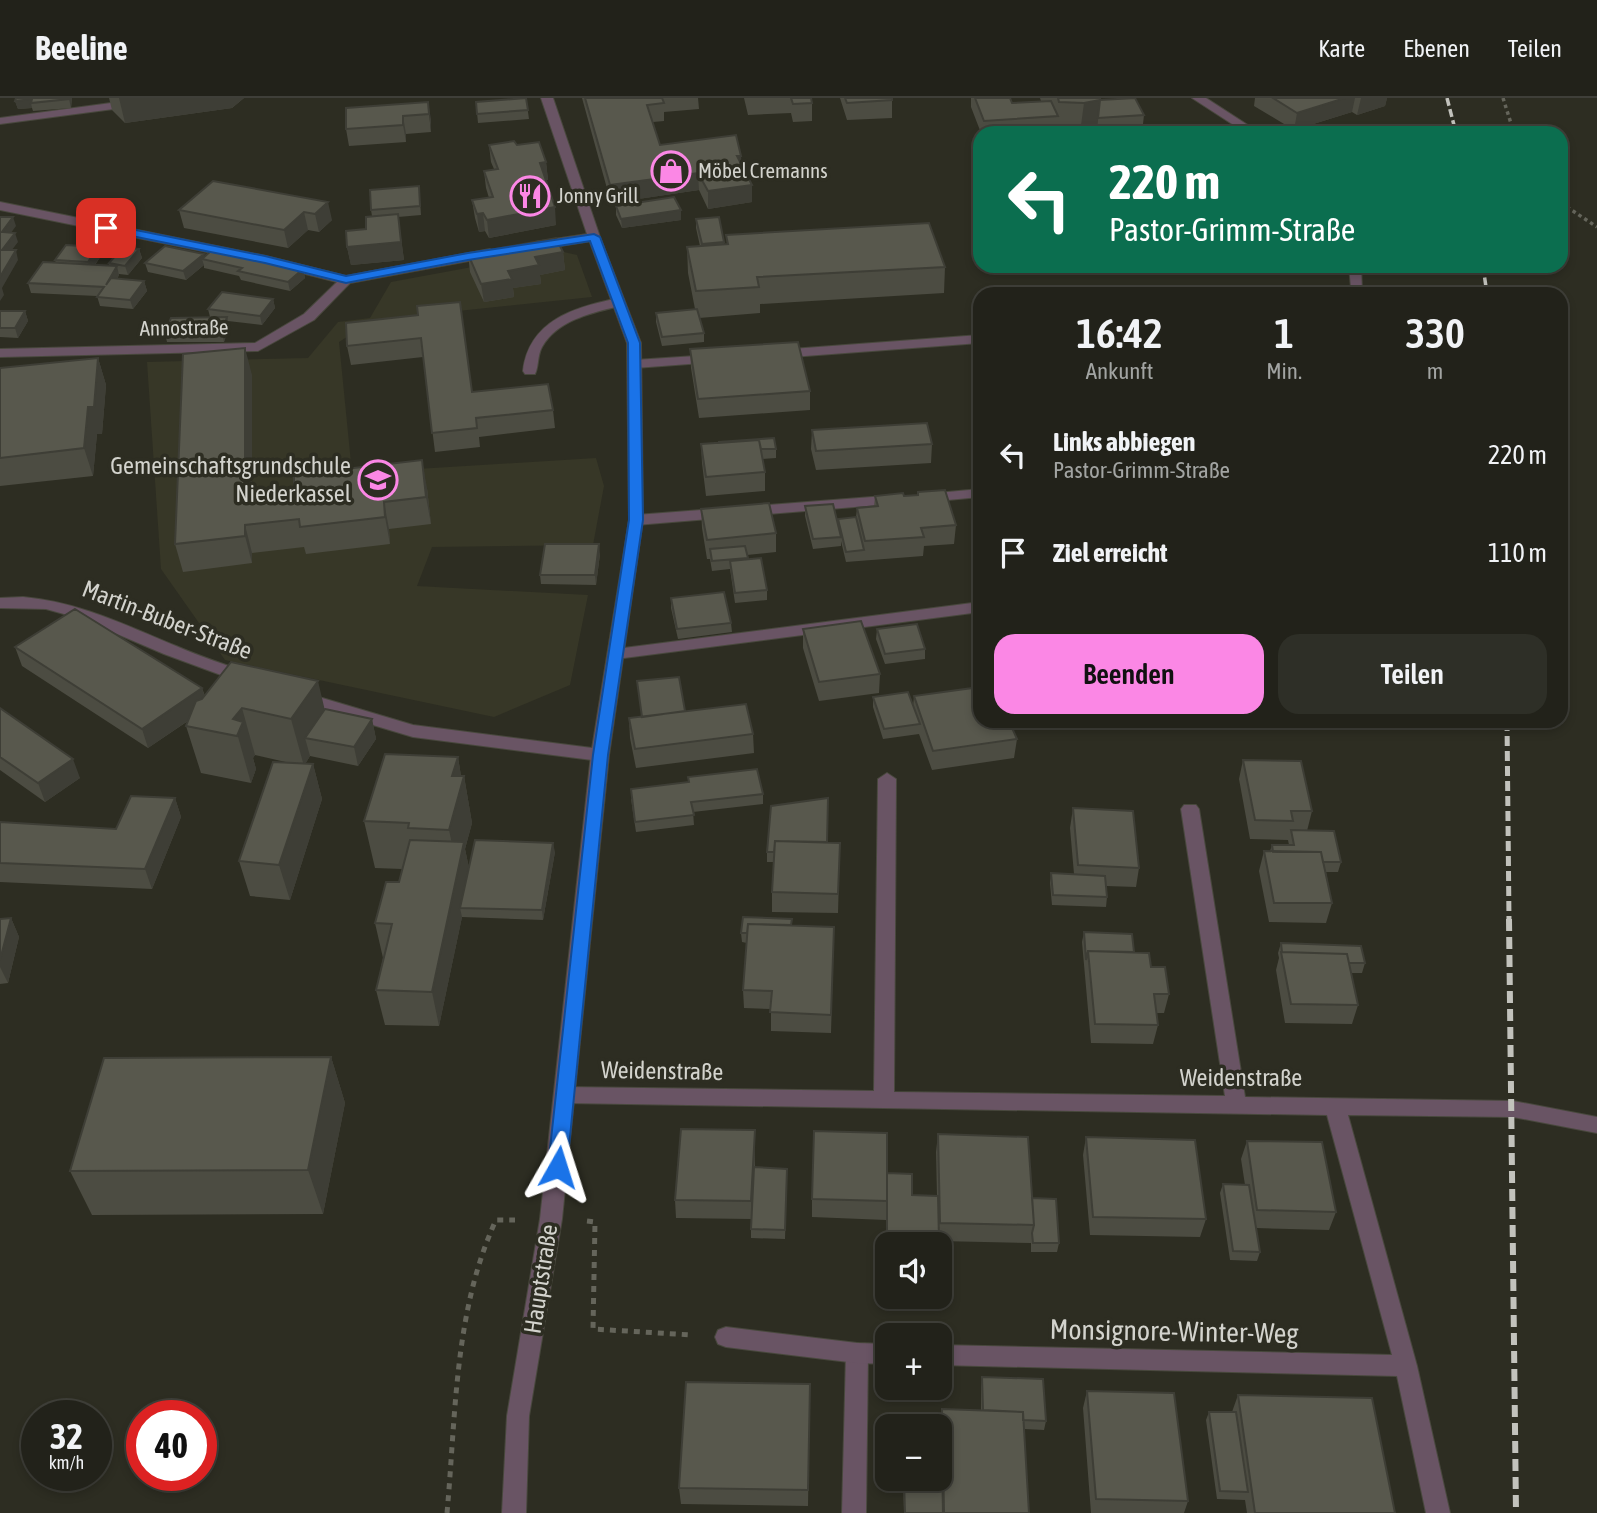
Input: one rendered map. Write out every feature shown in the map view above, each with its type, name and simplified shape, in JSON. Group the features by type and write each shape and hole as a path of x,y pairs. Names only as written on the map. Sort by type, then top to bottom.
{"street":[{"path":"0,121 174,98"},
{"name":"Hauptstraße","path":"514,1513 518,1416 551,1219 600,755 636,520 634,343 594,237 547,98"},
{"path":"1198,98 1243,126"},
{"path":"0,206 265,260 346,280 512,249 594,237"},
{"name":"Annostraße","path":"0,353 258,347 309,317 346,280"},
{"path":"530,371 533,350 552,328 570,316 618,302"},
{"path":"759,355 973,340"},
{"path":"635,364 731,357"},
{"path":"636,520 973,494"},
{"name":"Martin-Buber-Straße","path":"0,603 57,604 264,685"},
{"path":"616,654 973,608"},
{"path":"289,694 413,731 600,755"},
{"path":"884,1101 887,779"},
{"path":"1190,809 1236,1105"},
{"name":"Weidenstraße","path":"565,1095 1513,1109 1597,1125"},
{"path":"1335,1105 1406,1366 1437,1513"},
{"path":"726,1337 875,1354"},
{"path":"854,1513 857,1353"},
{"name":"Monsignore-Winter-Weg","path":"952,1355 1406,1366"}],"path":[{"path":"1503,98 1512,126"},
{"path":"1568,208 1597,227"},
{"path":"551,1219 595,1222 593,1329 726,1337"},
{"path":"447,1513 463,1329 479,1257 496,1220"}],"shaded area":[{"name":"Gemeinschaftsgrundschule Niederkassel","path":"559,251 577,255 592,297 373,320 339,342 352,473 596,458 604,486 593,545 432,547 417,586 588,595 570,685 494,717 225,660 161,569 147,362 308,358 338,322 370,318 391,282"}],"building":[{"path":"16,98 69,99 31,103 32,99 15,101"},
{"path":"526,98 528,110 477,114 476,102"},
{"path":"585,98 662,98 664,103 647,105 660,145 736,135 741,156 737,156 752,185 708,191 698,173 610,185"},
{"path":"791,98 811,98 812,103 793,104"},
{"path":"845,98 892,98 892,100 847,103"},
{"path":"975,98 1010,98 1012,103 1051,101 1058,116 984,121"},
{"path":"1058,98 1100,100 1084,103 1059,102"},
{"path":"1135,98 1144,115 1098,118 1100,100"},
{"path":"1273,98 1345,98 1297,113"},
{"path":"428,102 429,114 403,116 403,125 346,129 346,108"},
{"path":"514,141 517,145 539,142 546,162 540,163 555,207 487,220 483,213 477,214 472,200 493,197 484,171 498,169 489,145"},
{"path":"213,181 328,202 315,214 304,212 284,230 179,210"},
{"path":"419,186 420,206 371,210 370,190"},
{"path":"674,197 681,210 621,219 616,206"},
{"path":"398,214 401,242 347,247 346,231 366,229 366,217"},
{"path":"0,217 13,217 2,232 15,233 2,250 16,250 0,277"},
{"path":"719,217 724,242 702,244 696,219"},
{"path":"929,223 945,267 757,277 759,287 696,291 687,247 728,244 726,235"},
{"path":"556,238 563,252 535,257 539,265 508,271 512,279 481,284 468,254"},
{"path":"66,245 98,247 88,262 55,260"},
{"path":"165,246 204,254 183,271 145,263"},
{"path":"123,247 139,249 125,266 109,263"},
{"path":"213,249 303,269 288,282 238,271 242,268 202,259"},
{"path":"43,262 117,266 106,285 111,278 144,281 130,300 97,297 104,287 28,283"},
{"path":"222,292 273,299 260,316 208,309"},
{"path":"460,302 472,392 548,384 553,410 476,418 477,428 432,433 421,338 347,346 346,323 418,315 417,306"},
{"path":"697,309 704,333 662,337 656,313"},
{"path":"0,311 25,311 15,328 0,328"},
{"path":"227,317 222,332 165,333 171,318"},
{"path":"798,342 810,391 698,399 690,349"},
{"path":"245,348 245,496 294,491 294,475 422,460 426,497 384,502 385,517 300,527 299,519 245,525 245,536 175,544 183,354"},
{"path":"98,358 94,407 88,407 84,448 0,458 0,368"},
{"path":"927,423 932,444 816,451 812,430"},
{"path":"774,438 776,449 761,449 759,440 719,443 719,442"},
{"path":"759,440 765,472 706,477 701,444"},
{"path":"945,490 956,525 921,528 924,537 865,541 857,508 878,506 875,496 903,493 904,496 918,495 918,492"},
{"path":"769,503 776,533 707,540 701,509"},
{"path":"833,504 841,537 813,539 805,506"},
{"path":"856,517 864,550 846,552 838,519"},
{"path":"545,544 599,544 595,575 540,575"},
{"path":"745,546 748,558 712,561 710,549"},
{"path":"761,558 767,590 735,593 730,561"},
{"path":"724,592 731,623 677,629 671,598"},
{"path":"75,609 202,688 142,729 15,647"},
{"path":"861,621 880,674 819,682 803,629"},
{"path":"917,624 925,649 885,654 877,629"},
{"path":"231,662 318,681 291,719 242,708 233,719 243,722 237,736 186,726 196,701 202,699"},
{"path":"679,677 685,711 642,717 637,681"},
{"path":"973,688 973,728 1012,728 1017,739 933,751 914,696"},
{"path":"908,692 920,724 884,729 873,697"},
{"path":"746,704 753,734 635,749 629,718"},
{"path":"0,708 73,759 38,783 0,757"},
{"path":"325,709 372,719 354,747 305,738"},
{"path":"385,754 458,757 452,776 464,776 449,830 408,828 409,823 364,821"},
{"path":"1243,760 1301,761 1312,811 1291,811 1293,821 1255,820"},
{"path":"273,762 313,764 279,865 239,861"},
{"path":"757,769 763,794 691,802 694,815 635,822 631,789 689,782 688,777"},
{"path":"131,796 175,798 145,869 0,863 0,822 116,829"},
{"path":"828,798 827,842 775,841 774,852 767,852 771,806"},
{"path":"1073,808 1133,811 1139,868 1078,865"},
{"path":"1291,830 1334,831 1341,862 1323,862 1321,852 1273,852 1272,845 1294,845"},
{"path":"410,840 464,842 432,992 376,990 392,924 375,923 386,882 399,882"},
{"path":"475,840 553,843 542,910 460,908"},
{"path":"775,841 840,843 838,894 772,892"},
{"path":"1264,851 1321,852 1332,903 1274,903"},
{"path":"1051,873 1105,876 1107,897 1053,895"},
{"path":"743,917 792,919 791,925 748,924 747,933 741,933"},
{"path":"11,918 0,960 0,919"},
{"path":"748,924 834,927 831,1015 770,1012 772,991 743,990"},
{"path":"1084,932 1132,934 1134,952 1088,951 1086,960"},
{"path":"1281,943 1361,946 1365,963 1349,963 1347,954 1282,952"},
{"path":"1088,951 1149,953 1151,967 1165,967 1169,994 1154,994 1158,1025 1095,1024"},
{"path":"1281,952 1347,954 1358,1005 1291,1004"},
{"path":"331,1057 308,1170 70,1171 104,1058"},
{"path":"681,1129 755,1130 751,1201 675,1200"},
{"path":"814,1131 887,1133 887,1201 812,1199"},
{"path":"938,1134 1028,1137 1034,1225 940,1223"},
{"path":"1086,1137 1195,1140 1206,1219 1093,1217"},
{"path":"1247,1141 1322,1142 1336,1212 1257,1210"},
{"path":"754,1167 787,1169 785,1230 751,1229"},
{"path":"887,1173 912,1174 912,1195 938,1196 939,1232 887,1232"},
{"path":"1223,1184 1249,1185 1260,1252 1233,1251"},
{"path":"1032,1198 1056,1199 1059,1243 1033,1243"},
{"path":"982,1377 1043,1379 1046,1421 1023,1420 1023,1412 983,1410"},
{"path":"686,1382 810,1384 808,1490 679,1488"},
{"path":"1087,1391 1174,1393 1188,1501 1096,1499"},
{"path":"1238,1395 1372,1398 1395,1513 1255,1513"},
{"path":"942,1409 1023,1412 1029,1513 944,1513 944,1491 952,1491 952,1414 942,1414"},
{"path":"1209,1412 1236,1412 1248,1492 1220,1491"},
{"path":"904,1491 943,1491 943,1513 905,1513"}],"railway":[{"path":"1447,98 1454,126"},
{"path":"1484,273 1486,287"},
{"path":"1507,728 1509,921"},
{"path":"1509,919 1516,1513"}],"place":[{"name":"Möbel Cremanns","path":"671,171"},
{"name":"Jonny Grill","path":"530,196"},
{"name":"Gemeinschaftsgrundschule Niederkassel","path":"378,480"}],"route":[{"path":"106,228 265,260 346,280 468,256 594,237 634,343 636,520 600,755 558,1167"}]}
